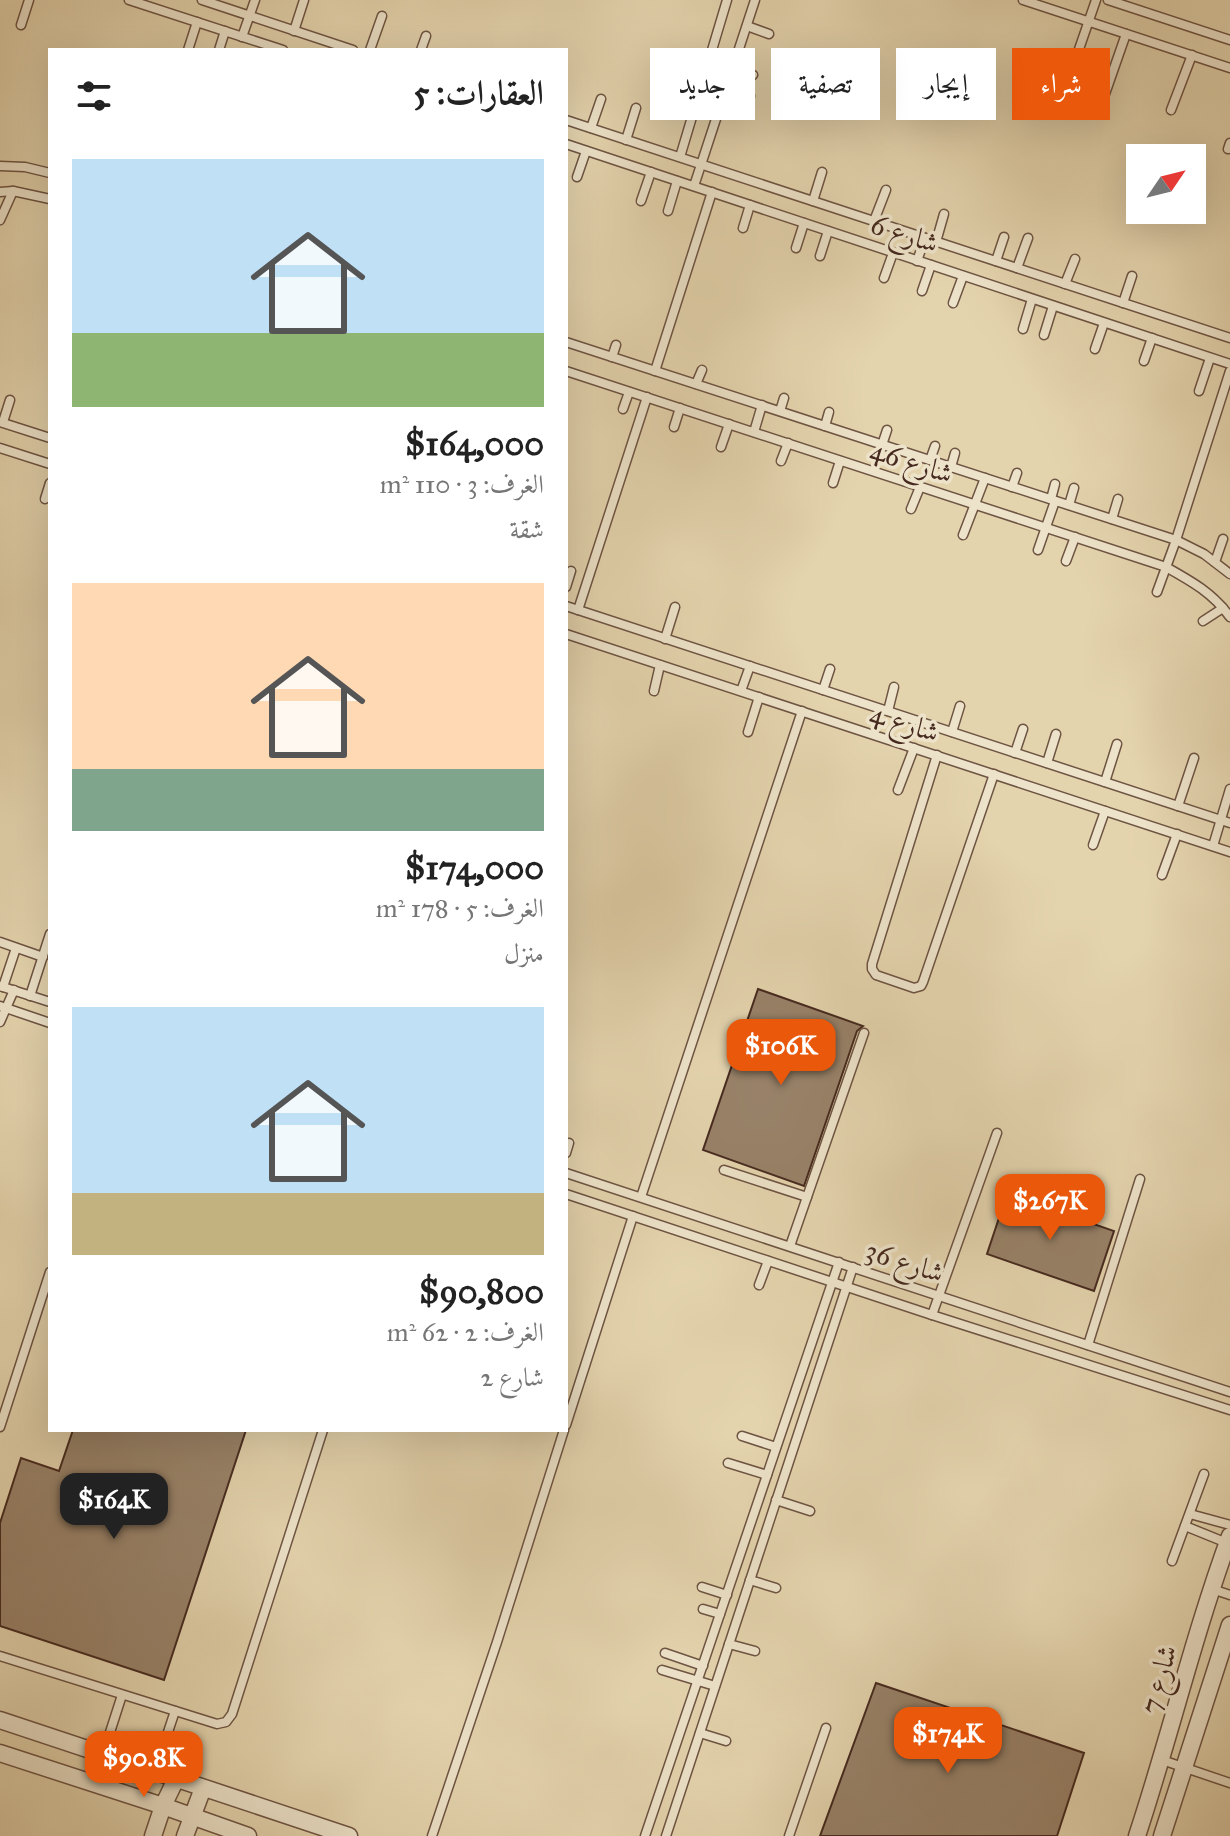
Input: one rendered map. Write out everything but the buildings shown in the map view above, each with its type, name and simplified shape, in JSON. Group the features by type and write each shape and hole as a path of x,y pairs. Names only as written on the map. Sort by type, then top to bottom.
{"street":[{"name":"شارع 7","path":"1137,1836 1229,1539"},
{"name":"شارع 7","path":"1162,1836 1230,1625"},
{"path":"0,1720 349,1836"},
{"path":"0,1753 248,1836"},
{"path":"153,1836 176,1779"},
{"path":"185,1836 203,1788"}],"lane":[{"path":"21,25 29,0"},
{"path":"129,0 275,48"},
{"path":"205,0 347,48"},
{"path":"242,37 255,0"},
{"path":"294,31 304,0"},
{"path":"680,157 727,0"},
{"path":"740,48 755,0"},
{"path":"1023,0 1230,68"},
{"path":"1079,48 1096,0"},
{"path":"1108,0 1230,39"},
{"path":"371,48 382,16"},
{"path":"189,48 197,22"},
{"path":"747,26 769,34"},
{"path":"220,48 225,31"},
{"path":"1110,80 1126,34"},
{"path":"422,48 426,36"},
{"path":"1171,110 1192,55"},
{"path":"591,128 601,99"},
{"path":"626,140 636,108"},
{"path":"694,186 716,120"},
{"name":"شارع 6","path":"568,121 1123,303 1229,334"},
{"name":"شارع 6","path":"568,145 1230,364"},
{"path":"577,177 586,151"},
{"path":"0,166 48,173"},
{"path":"641,201 651,172"},
{"path":"813,201 822,172"},
{"path":"668,211 677,181"},
{"path":"874,221 886,190"},
{"path":"0,192 13,191 48,199"},
{"path":"0,220 13,191"},
{"path":"655,371 712,192"},
{"path":"743,228 750,205"},
{"path":"936,242 944,214"},
{"path":"796,248 804,223"},
{"path":"820,256 828,231"},
{"path":"996,261 1004,237"},
{"path":"917,261 925,238"},
{"path":"1017,268 1028,238"},
{"path":"884,278 893,253"},
{"path":"1065,284 1075,259"},
{"path":"922,291 931,265"},
{"path":"953,303 963,276"},
{"path":"1123,303 1132,276"},
{"path":"1023,329 1032,299"},
{"path":"1044,335 1053,306"},
{"path":"1095,349 1104,323"},
{"path":"577,345 580,334"},
{"path":"1144,361 1152,338"},
{"name":"شارع 46","path":"568,343 1176,540 1204,554 1230,574"},
{"path":"612,357 616,345"},
{"path":"1199,391 1210,358"},
{"path":"696,384 702,370"},
{"path":"1157,592 1230,371"},
{"name":"شارع 46","path":"568,373 1166,567 1198,585 1230,617"},
{"path":"623,409 629,392"},
{"path":"578,610 647,397"},
{"path":"780,411 784,398"},
{"path":"10,400 1,422 48,437"},
{"path":"754,432 762,405"},
{"path":"674,427 680,408"},
{"path":"825,426 829,412"},
{"path":"721,447 729,424"},
{"path":"882,445 887,430"},
{"path":"781,461 788,443"},
{"path":"930,460 935,446"},
{"path":"0,448 48,463"},
{"path":"951,467 955,453"},
{"path":"833,483 840,461"},
{"path":"1012,487 1017,473"},
{"path":"963,535 985,478"},
{"path":"1038,550 1055,484"},
{"path":"911,509 920,487"},
{"path":"1069,505 1074,488"},
{"path":"45,499 48,489"},
{"path":"1112,519 1118,499"},
{"path":"1066,561 1075,537"},
{"path":"1215,562 1223,539"},
{"path":"568,581 571,571"},
{"name":"شارع 4","path":"568,607 1225,821"},
{"path":"665,639 675,607"},
{"path":"1203,621 1223,608"},
{"name":"شارع 4","path":"568,635 1230,852"},
{"path":"654,691 660,665"},
{"path":"741,691 750,666"},
{"path":"823,690 830,669"},
{"path":"888,711 894,687"},
{"path":"748,732 759,697"},
{"path":"952,732 960,706"},
{"path":"641,1197 802,711"},
{"path":"1015,753 1023,729"},
{"path":"1047,763 1056,734"},
{"path":"1105,782 1117,744"},
{"path":"898,790 914,748"},
{"path":"937,755 872,964 876,975 914,988 923,982 994,774"},
{"path":"1178,806 1194,758"},
{"path":"1213,846 1225,821 1230,789"},
{"path":"1093,845 1105,811"},
{"path":"1162,875 1177,834"},
{"path":"30,996 48,941"},
{"path":"0,942 43,957"},
{"path":"16,948 2,987 48,1001"},
{"path":"0,1022 14,990"},
{"path":"4,1008 48,1022"},
{"path":"790,1246 864,1033"},
{"path":"932,1315 997,1133"},
{"path":"724,1170 807,1197"},
{"name":"شارع 36","path":"568,1174 1230,1392"},
{"path":"1088,1345 1140,1179"},
{"name":"شارع 36","path":"568,1195 1230,1410"},
{"path":"568,1419 633,1216"},
{"path":"759,1285 768,1261"},
{"path":"645,1836 839,1262"},
{"path":"666,1836 853,1267"},
{"path":"0,1427 48,1278"},
{"path":"0,1656 217,1724 226,1722 232,1714 322,1432"},
{"path":"432,1836 564,1432"},
{"path":"742,1436 776,1447"},
{"path":"728,1463 767,1475"},
{"path":"1172,1561 1204,1474"},
{"path":"776,1500 810,1511"},
{"path":"1190,1514 1230,1525"},
{"path":"754,1515 770,1520"},
{"path":"1185,1526 1229,1539"},
{"path":"750,1580 776,1588"},
{"path":"702,1587 727,1595"},
{"path":"1211,1589 1230,1595"},
{"path":"703,1609 720,1614"},
{"path":"729,1644 755,1651"},
{"path":"665,1653 703,1666"},
{"path":"662,1670 715,1686"},
{"path":"103,1754 122,1695"},
{"path":"155,1772 175,1711"},
{"path":"789,1836 826,1728"},
{"path":"700,1733 726,1741"},
{"path":"1162,1760 1230,1783"},
{"path":"656,1805 674,1810"}]}
